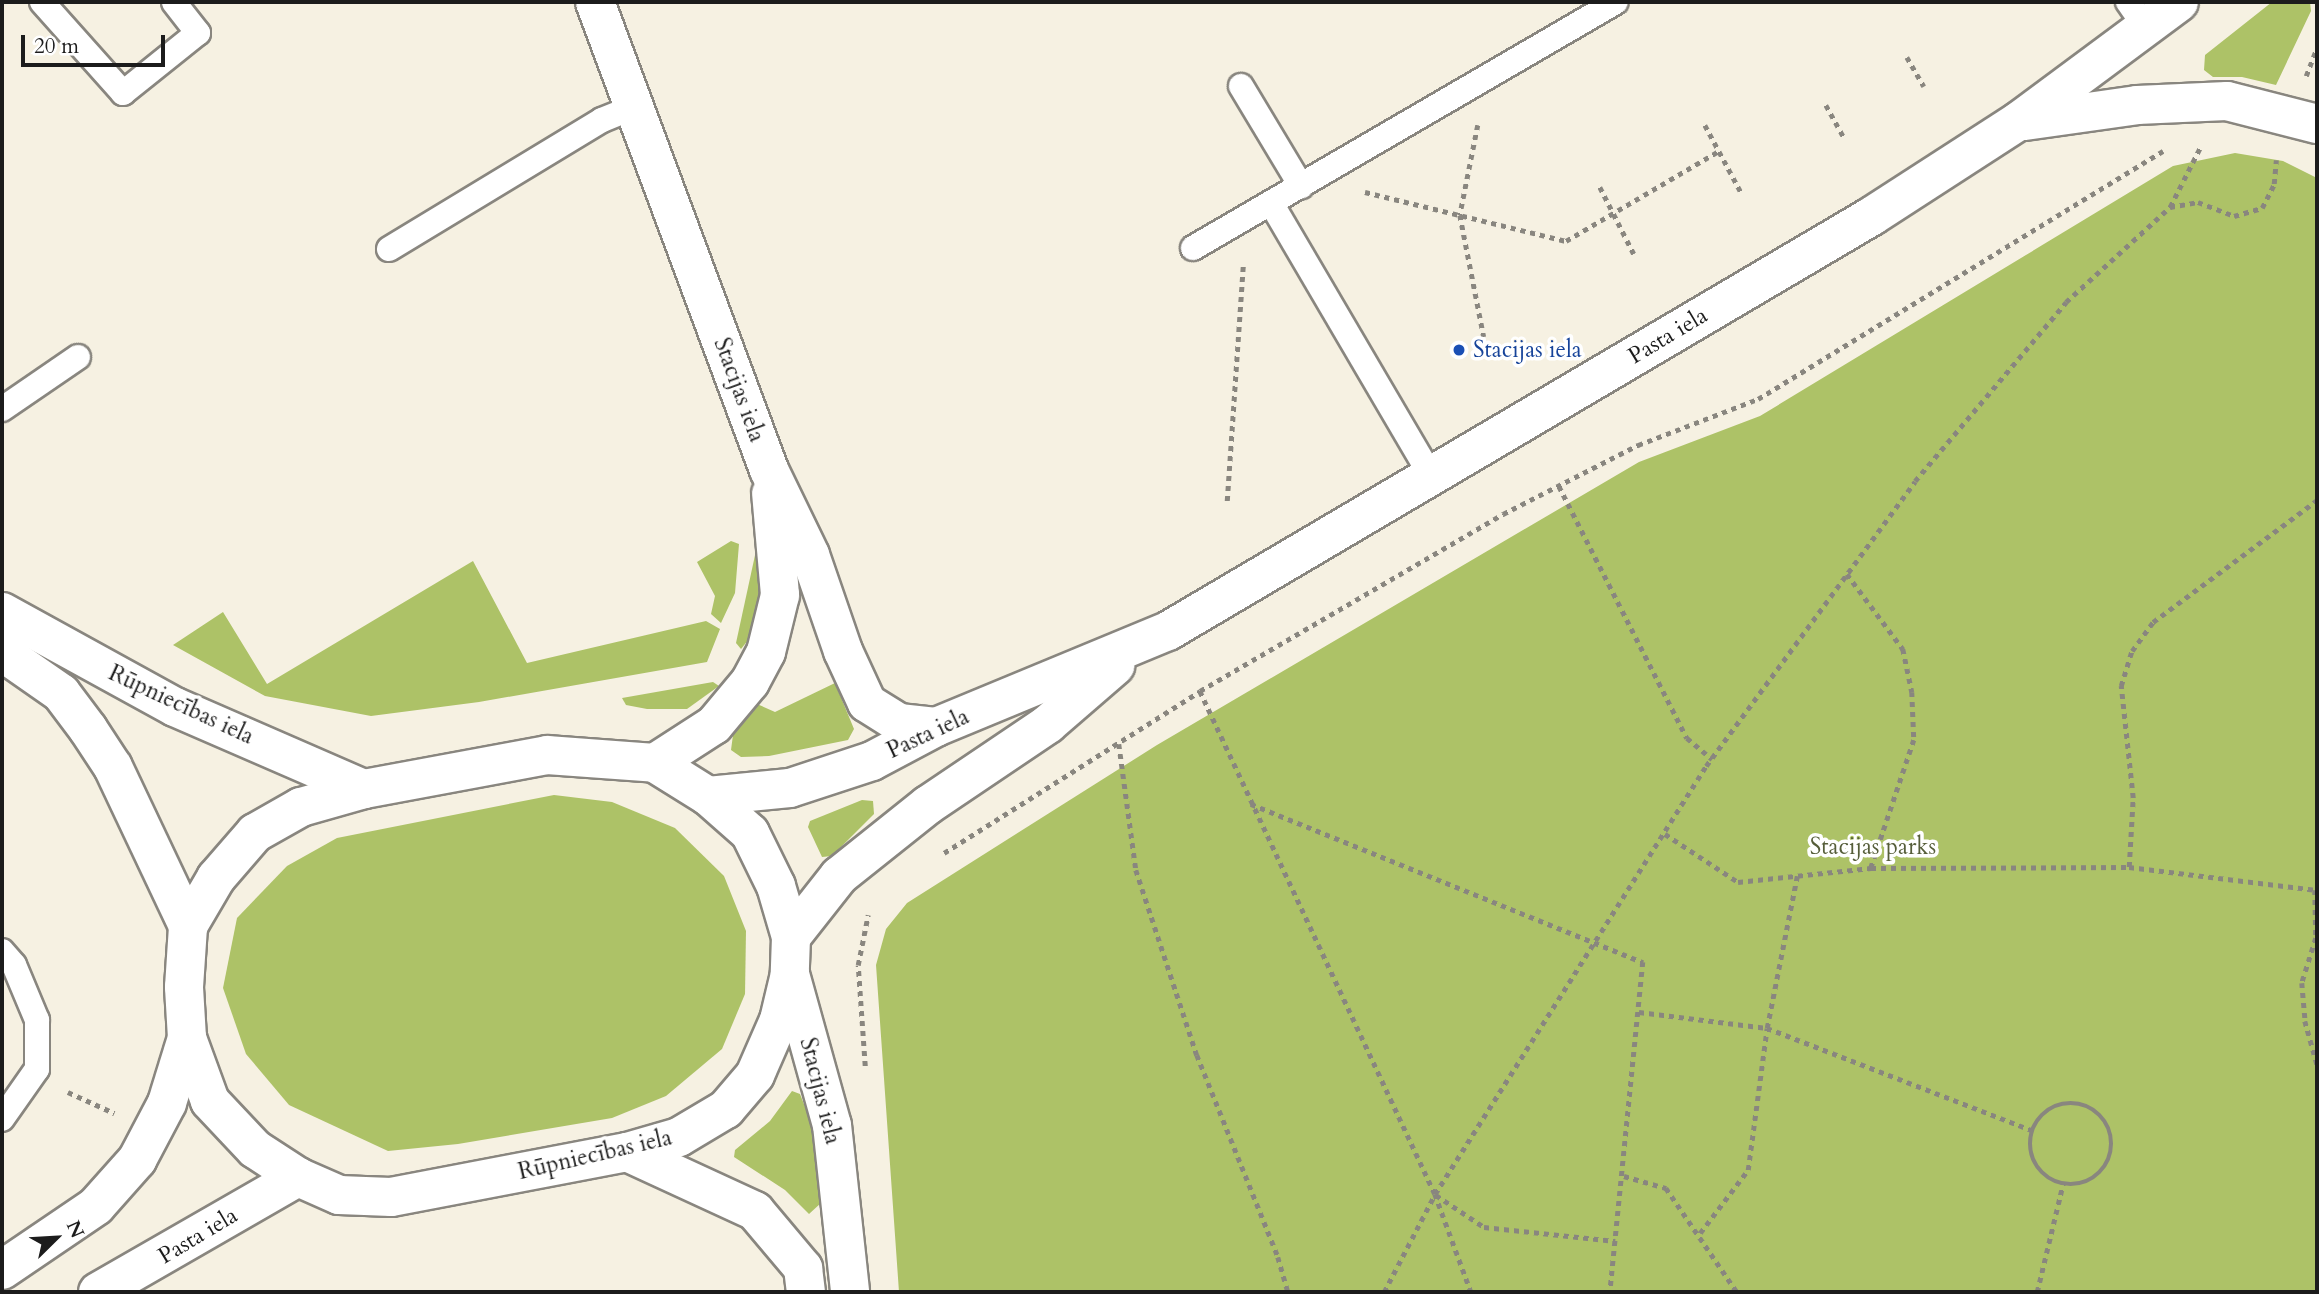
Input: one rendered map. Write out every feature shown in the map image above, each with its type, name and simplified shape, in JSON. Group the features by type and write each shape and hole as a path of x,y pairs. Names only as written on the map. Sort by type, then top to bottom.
{"main road":[{"name":"Stacijas iela","path":"595,2 769,470 810,555 843,651 867,703 899,723 936,727"},
{"name":"Pasta iela","path":"708,796 790,788 872,761 936,727 1141,645 1872,216 2019,121 2137,15 2179,2"},
{"path":"2019,121 2137,105 2227,101 2317,124"},
{"path":"655,763 714,725 750,682 766,652 780,595 769,470"},
{"name":"Rūpniecības iela","path":"2,612 175,707 299,757 364,789"},
{"name":"Pasta iela","path":"790,956 839,876 928,805 1048,724 1141,645"},
{"name":"Rūpniecības iela","path":"2,652 61,693 107,757 188,926"},
{"name":"Rūpniecības iela","path":"547,755 655,763 708,796 750,833 776,886 790,956 779,1020 755,1075 726,1109 679,1137 627,1152 391,1197 339,1195 298,1177 255,1149 210,1101 187,1038 184,987 188,926 216,878 255,833 301,807 364,789 547,755"},
{"name":"Stacijas iela","path":"790,956 832,1125 850,1292"},
{"path":"2,1270 96,1206 137,1160 167,1103 187,1038"},
{"path":"627,1152 755,1211 803,1268 806,1292"},
{"name":"Pasta iela","path":"98,1292 298,1177"}],"lane":[{"path":"42,2 123,93 198,33 174,2"},
{"path":"1193,248 1616,2"},
{"path":"1241,86 1307,182"},
{"path":"389,248 602,120 634,107"},
{"path":"1271,203 1431,476"},
{"path":"2,410 78,357"},
{"path":"2,951 14,965 37,1020 37,1069 2,1119"}],"path":[{"path":"1908,57 1924,87"},
{"path":"1484,337 1460,215 1489,76"},
{"path":"1826,105 1844,138"},
{"path":"1705,125 1742,194"},
{"path":"1384,1292 1435,1194 1712,759 1915,481 2066,302 2170,208 2204,140 2192,143"},
{"path":"2170,208 2197,202 2234,216 2262,208 2274,184 2277,146"},
{"path":"931,861 1200,691 1559,486 1638,445 1758,399 2168,148"},
{"path":"1307,182 1566,241 1719,151"},
{"path":"1600,187 1634,254"},
{"path":"1227,501 1246,217"},
{"path":"1559,486 1687,738 1712,759"},
{"path":"2129,867 2133,798 2121,686 2132,651 2153,622 2317,500"},
{"path":"1847,573 1903,649 1912,692 1914,740 1871,868"},
{"path":"1200,691 1435,1194 1471,1292"},
{"path":"1119,744 1140,883 1197,1055 1278,1257 1288,1292"},
{"path":"1251,804 1592,945 1643,962 1624,1176 1610,1292"},
{"path":"1665,834 1738,882 1871,868 2129,867 2316,890 2316,938 2302,984 2305,1021 2317,1063"},
{"path":"1700,1233 1748,1170 1767,1028 1797,876"},
{"path":"866,1074 858,965 868,914 875,905"},
{"path":"1639,1012 1767,1028 2032,1129"},
{"path":"58,1087 122,1117"},
{"path":"2072,1102 2095,1111 2110,1131 2110,1158 2103,1170 2080,1184 2063,1184 2046,1177 2035,1164 2032,1129 2042,1115 2072,1102"},
{"path":"1624,1176 1666,1188 1700,1233 1737,1292"},
{"path":"2036,1292 2063,1184"},
{"path":"1435,1194 1484,1227 1615,1241"}],"green space":[{"path":"2272,2 2310,2 2311,11 2276,85 2242,77 2213,77 2204,70 2205,55"},
{"name":"Stacijas parks","path":"2235,153 2283,161 2317,178 2317,1292 899,1292 876,965 886,929 907,903 1157,745 1639,462 1760,416 2173,166"},
{"path":"731,541 739,544 735,593 721,623 711,614 715,596 697,562"},
{"path":"757,546 764,603 753,634 741,649 736,643"},
{"path":"473,561 527,663 706,621 720,629 707,662 479,702 371,716 265,696 173,645 223,612 267,684"},
{"path":"713,682 719,686 687,709 647,709 626,705 622,698"},
{"path":"835,683 854,729 848,740 769,756 741,757 731,750 733,735 757,704 775,712"},
{"path":"554,795 612,802 675,828 724,876 746,931 745,994 722,1049 666,1096 612,1118 458,1144 388,1151 289,1105 246,1054 223,988 237,918 287,866 337,838"},
{"path":"862,800 873,801 874,814 832,856 822,857 808,827 810,821"},
{"path":"792,1091 800,1094 811,1122 816,1158 821,1203 809,1214 785,1190 734,1157 735,1150 770,1121"}],"place":[{"name":"Stacijas iela","path":"1459,350"}]}
